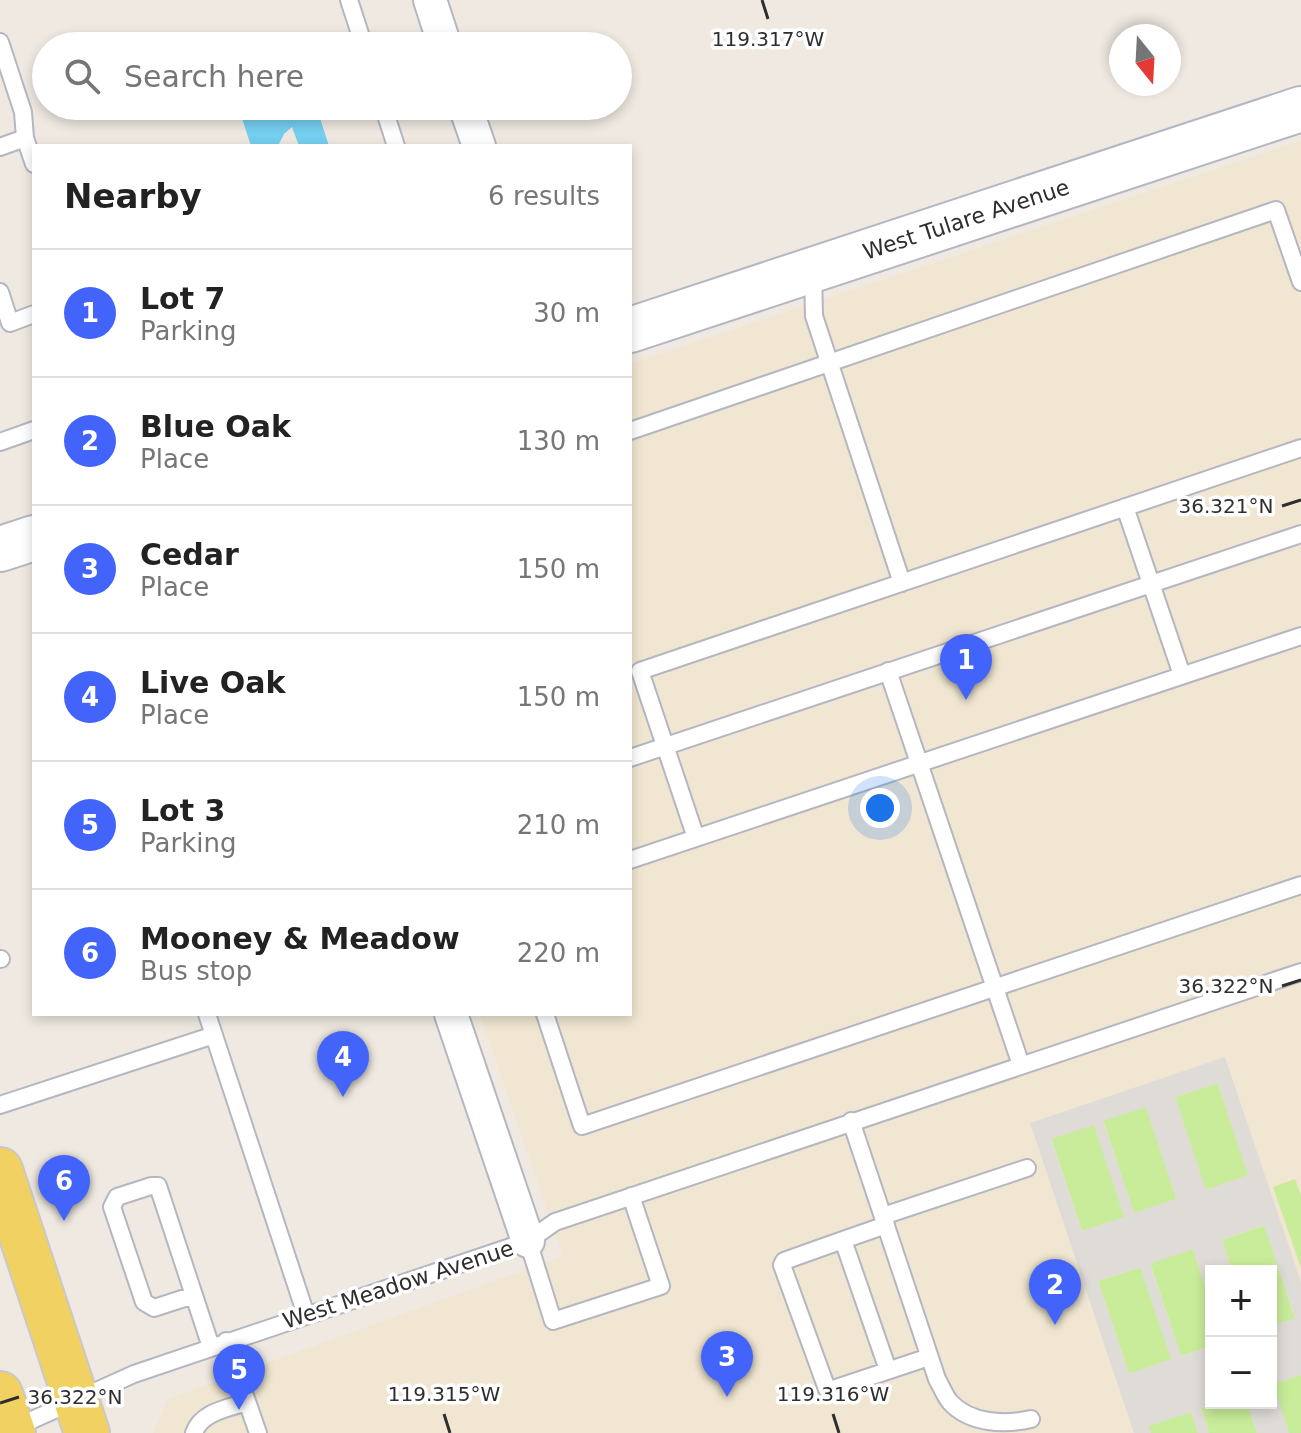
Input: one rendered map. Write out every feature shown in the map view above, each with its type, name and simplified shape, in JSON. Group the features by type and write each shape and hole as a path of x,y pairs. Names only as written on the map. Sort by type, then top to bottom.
{"main road":[{"path":"0,1170 81,1417"}],"street":[{"path":"430,0 440,32"},
{"name":"West Tulare Avenue","path":"632,329 1301,109"},
{"path":"470,120 478,144"},
{"path":"0,549 32,539"},
{"path":"452,1016 528,1241"}],"lane":[{"path":"349,0 359,32"},
{"path":"0,42 23,112 25,138 32,158"},
{"path":"388,120 395,144"},
{"path":"0,147 25,138"},
{"path":"632,430 1276,210 1300,280"},
{"path":"813,269 814,316 902,583"},
{"path":"0,292 5,324 32,315"},
{"path":"0,442 32,431"},
{"path":"696,838 665,746 635,673 1301,448"},
{"path":"1125,507 1182,675"},
{"path":"632,757 1301,534"},
{"path":"632,859 1301,636"},
{"path":"888,671 1021,1065"},
{"path":"546,1016 582,1126 1301,885"},
{"name":"West Meadow Avenue","path":"6,1422 81,1417 134,1374 528,1241 555,1222 1301,972"},
{"path":"208,1016 306,1315"},
{"path":"0,1105 214,1035"},
{"path":"851,1121 929,1357 950,1402 976,1418 996,1423 1031,1419"},
{"path":"929,1357 827,1389 782,1263 1027,1168"},
{"path":"194,1295 154,1308 144,1302 112,1207 117,1197 158,1186 194,1295 247,1402 258,1433"},
{"path":"528,1241 553,1321 661,1286 631,1196"},
{"path":"843,1240 888,1370"},
{"path":"194,1433 197,1423 209,1415 247,1402"}],"shaded area":[{"path":"1301,141 1301,1433 153,1433 168,1399 563,1256 481,1016 632,1016 632,363"},
{"path":"1225,1057 1301,1282 1301,1375 1277,1383 1277,1324 1295,1318 1264,1225 1222,1240 1230,1265 1205,1265 1205,1286 1193,1249 1150,1264 1181,1356 1205,1348 1205,1407 1201,1408 1209,1433 1198,1433 1191,1412 1149,1426 1151,1433 1134,1433 1030,1123","holes":["1218,1083 1248,1175 1206,1190 1175,1097","1146,1107 1176,1199 1134,1213 1103,1121","1094,1125 1124,1217 1082,1231 1051,1139","1140,1267 1171,1359 1129,1374 1098,1281"]},
{"path":"1277,1396 1289,1433 1257,1433 1249,1409 1277,1409"}],"green space":[{"path":"1218,1083 1249,1176 1205,1190 1175,1097"},
{"path":"1146,1106 1177,1199 1134,1214 1103,1120"},
{"path":"1094,1124 1125,1217 1082,1231 1051,1138"},
{"path":"1295,1179 1301,1195 1301,1268 1273,1187"},
{"path":"1265,1225 1295,1319 1277,1324 1277,1265 1230,1265 1222,1240"},
{"path":"1193,1249 1205,1286 1205,1348 1181,1356 1150,1263"},
{"path":"1141,1267 1172,1360 1129,1374 1098,1281"},
{"path":"1301,1375 1301,1433 1289,1433 1277,1398 1277,1382"},
{"path":"1201,1408 1249,1409 1257,1433 1209,1433"},
{"path":"1191,1411 1198,1433 1151,1433 1148,1426"}],"water":[{"path":"243,120 321,120 328,144 298,144 292,127 279,144 250,144"}],"place":[{"name":"Lot 7","path":"966,700"},
{"name":"Live Oak","path":"343,1097"},
{"name":"Mooney & Meadow","path":"64,1221"},
{"name":"Blue Oak","path":"1055,1325"},
{"name":"Cedar","path":"727,1397"},
{"name":"Lot 3","path":"239,1410"}]}
